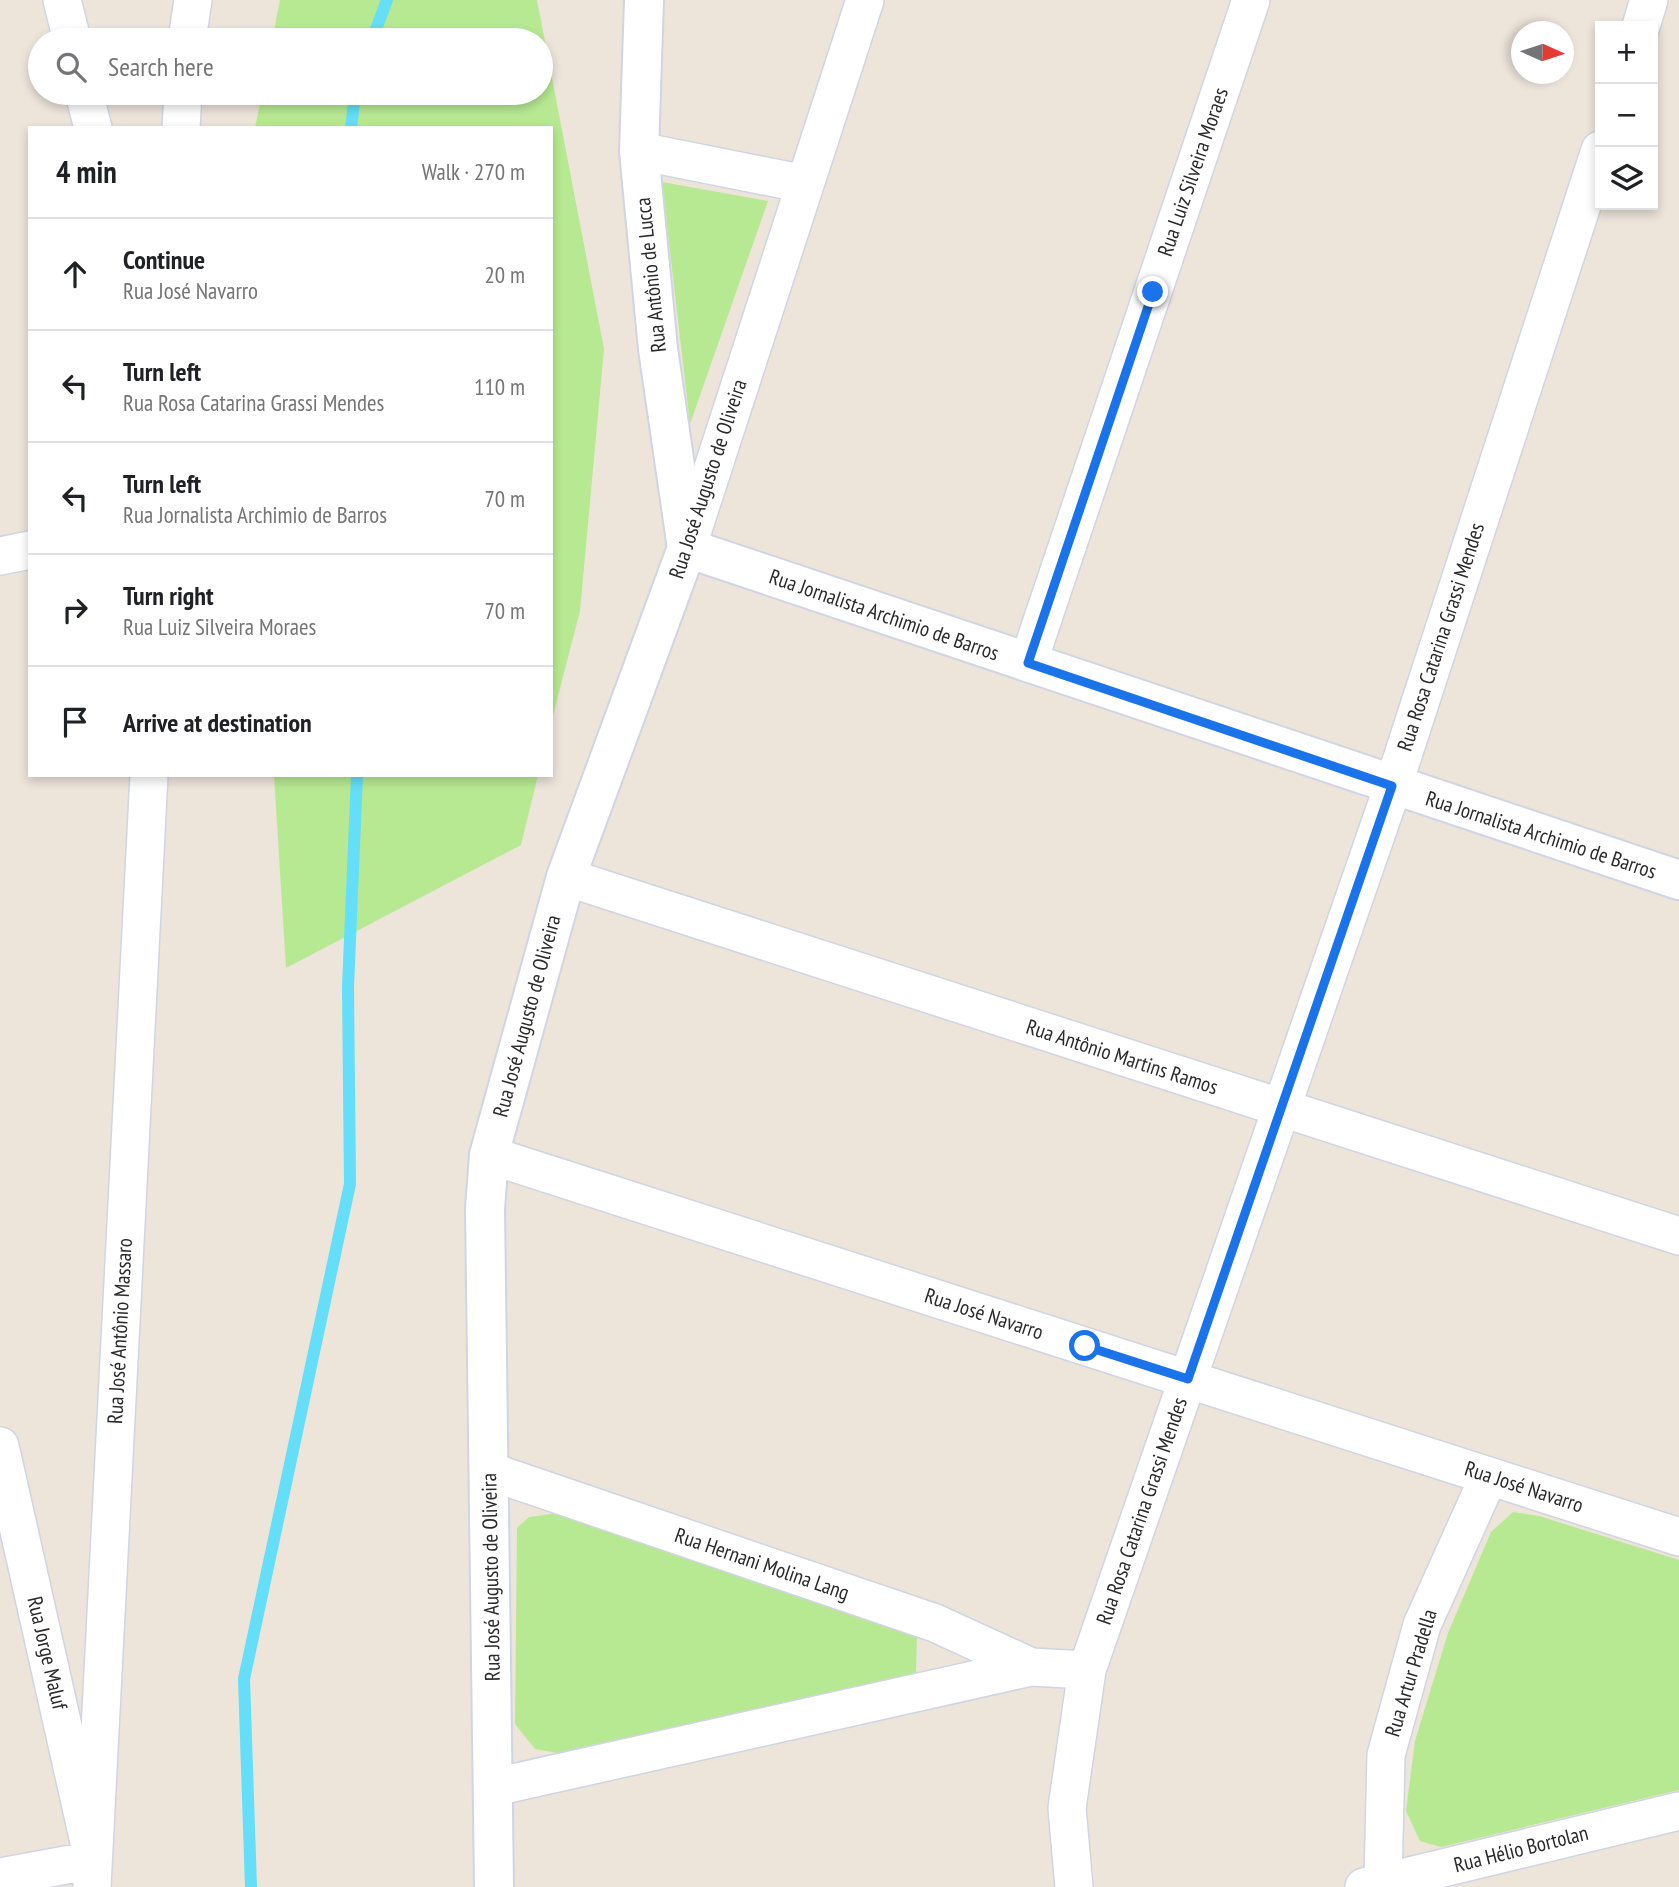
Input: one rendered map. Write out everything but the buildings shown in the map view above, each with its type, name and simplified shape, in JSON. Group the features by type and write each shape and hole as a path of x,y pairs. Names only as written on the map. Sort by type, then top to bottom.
{"street":[{"path":"62,0 69,28"},
{"path":"188,28 192,0"},
{"name":"Rua Antônio de Lucca","path":"644,0 639,151 658,349 687,548"},
{"name":"Rua José Augusto de Oliveira","path":"494,1887 495,1787 485,1209 489,1154 566,877 687,548 865,0"},
{"name":"Rua Luiz Silveira Moraes","path":"1028,663 1251,0"},
{"path":"1642,21 1649,0"},
{"path":"87,105 92,126"},
{"path":"181,126 182,105"},
{"path":"639,151 805,184"},
{"name":"Rua Rosa Catarina Grassi Mendes","path":"1074,1887 1067,1808 1087,1670 1392,786 1595,165"},
{"name":"Rua Jornalista Archimio de Barros","path":"687,548 1679,880"},
{"path":"0,556 28,550"},
{"name":"Rua José Antônio Massaro","path":"92,1874 149,777"},
{"name":"Rua Antônio Martins Ramos","path":"566,877 1679,1236"},
{"name":"Rua José Navarro","path":"489,1154 1679,1537"},
{"name":"Rua Jorge Maluf","path":"0,1446 92,1874"},
{"name":"Rua Hernani Molina Lang","path":"489,1471 935,1623 1031,1667"},
{"name":"Rua Artur Pradella","path":"1373,1885 1386,1755 1423,1625 1489,1476"},
{"name":"Rua Hernani Molina Lang","path":"495,1787 1031,1667 1087,1670"},
{"name":"Rua Hélio Bortolan","path":"1373,1885 1679,1811"},
{"path":"0,1877 92,1874"}],"green space":[{"path":"280,0 537,0 542,28 274,28"},
{"path":"553,83 604,349 580,611 553,715 553,126 255,126 260,105 553,105"},
{"path":"662,182 768,201 690,424"},
{"path":"274,777 538,777 521,845 286,968"},
{"path":"1513,1512 1539,1516 1679,1560 1679,1790 1441,1847 1420,1841 1406,1811 1415,1741 1448,1633 1491,1532"},
{"path":"558,1513 917,1632 916,1673 563,1754 535,1749 515,1724 517,1528 529,1517"}],"waterway":[{"path":"376,28 387,0"},
{"path":"351,126 354,105"},
{"path":"251,1887 244,1679 350,1184 348,987 357,777"}],"route":[{"path":"1085,1346 1188,1379 1392,786 1028,663 1153,292"}]}
